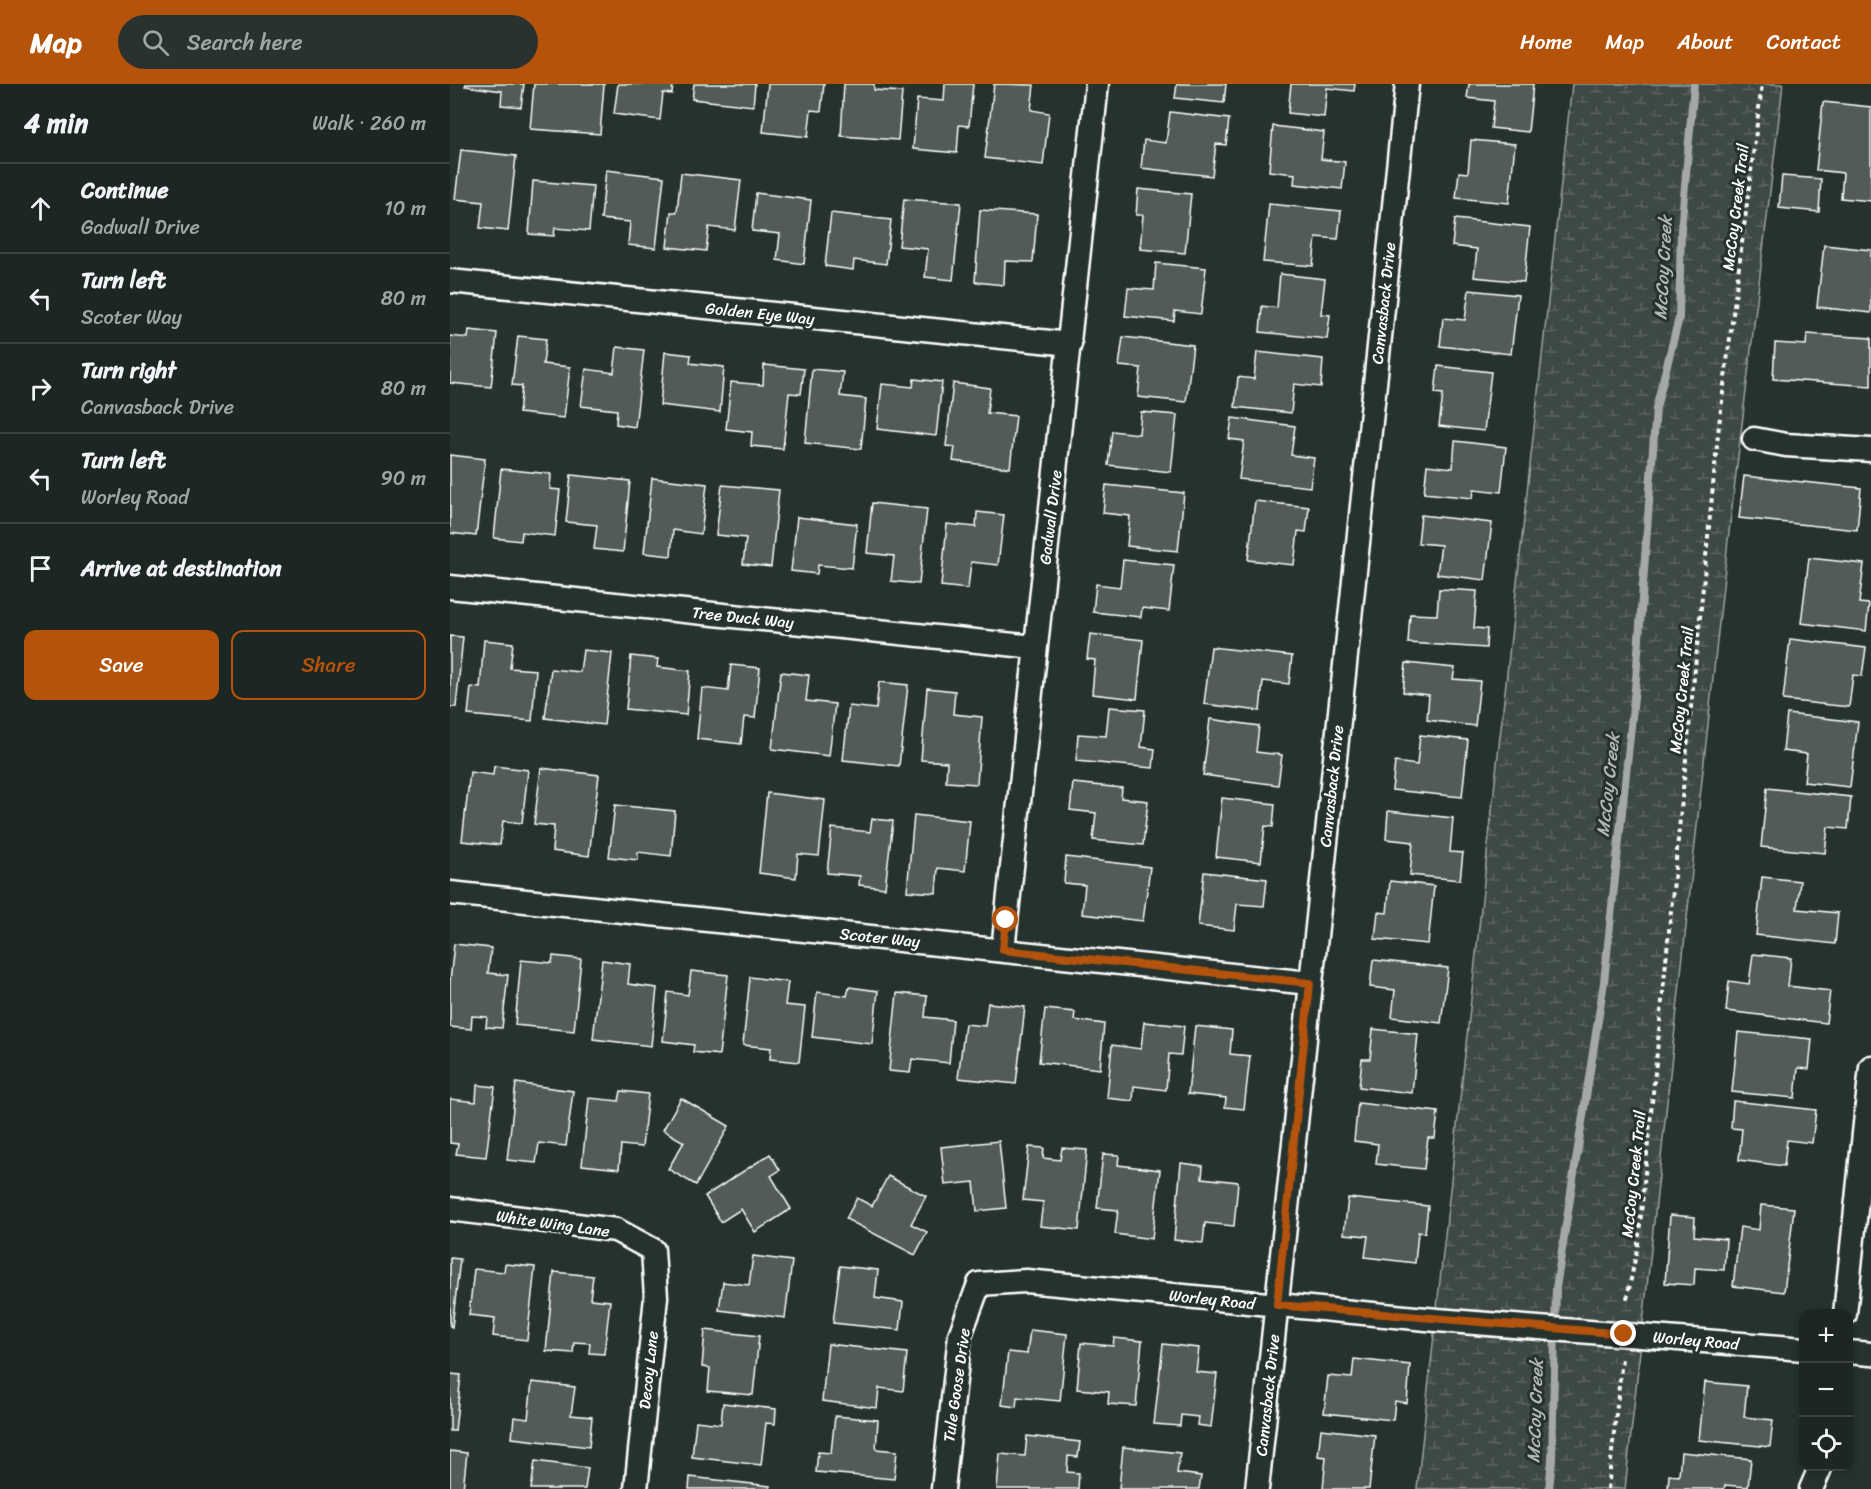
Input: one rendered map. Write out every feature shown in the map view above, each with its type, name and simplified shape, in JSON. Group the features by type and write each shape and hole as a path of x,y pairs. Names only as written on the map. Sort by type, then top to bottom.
{"street":[{"name":"Gadwall Drive","path":"1003,950 1097,84"},
{"name":"Canvasback Drive","path":"1257,1489 1407,84"},
{"name":"Golden Eye Way","path":"450,281 1070,344"},
{"path":"1754,439 1786,445 1871,450"},
{"name":"Tree Duck Way","path":"450,587 1035,647"},
{"name":"Scoter Way","path":"450,893 1310,983"},
{"path":"1846,1309 1871,1067"},
{"name":"White Wing Lane","path":"450,1209 616,1230 652,1250"},
{"name":"Decoy Lane","path":"636,1489 656,1297 652,1250"},
{"name":"Worley Road","path":"979,1284 1026,1281 1437,1320 1799,1348"},
{"name":"Tule Goose Drive","path":"943,1489 960,1335 979,1284"},
{"path":"1853,1352 1871,1354"},
{"path":"1811,1489 1819,1471"}],"path":[{"name":"McCoy Creek Trail","path":"1627,1299 1638,1244 1719,425 1762,84"},
{"path":"1608,1489 1622,1357"}],"green space":[{"path":"1572,84 1783,84 1728,540 1625,1489 1417,1489"}],"building":[{"path":"466,84 524,84 521,107 501,105 502,91 465,86"},
{"path":"534,84 604,84 600,134 530,129"},
{"path":"618,84 673,84 672,94 663,93 660,120 614,114"},
{"path":"694,84 755,84 753,106 692,99"},
{"path":"768,84 824,84 821,111 811,110 808,137 763,132"},
{"path":"844,84 874,84 874,90 902,92 898,140 841,136"},
{"path":"945,84 973,84 969,126 959,125 957,153 913,149 917,99 944,101"},
{"path":"994,84 1034,85 1031,110 1049,113 1043,165 985,158"},
{"path":"1177,84 1226,84 1224,103 1175,98"},
{"path":"1291,84 1355,84 1354,91 1327,88 1324,117 1288,113"},
{"path":"1469,84 1533,84 1528,132 1491,128 1494,101 1467,98"},
{"path":"1823,102 1871,107 1871,201 1841,198 1843,173 1816,170"},
{"path":"1170,112 1229,119 1226,145 1216,144 1212,176 1141,168 1144,140 1166,143"},
{"path":"1273,126 1324,132 1321,159 1345,162 1342,189 1294,184 1295,174 1269,171"},
{"path":"1471,140 1515,144 1509,203 1456,198 1459,172 1468,173"},
{"path":"461,150 516,156 508,231 480,228 483,202 455,199"},
{"path":"606,170 664,177 656,248 628,245 630,222 601,219"},
{"path":"681,173 741,180 735,230 709,227 706,251 667,247 671,212 677,212"},
{"path":"1782,176 1821,179 1819,212 1779,208"},
{"path":"533,181 593,186 589,231 555,228 554,236 529,234"},
{"path":"1138,189 1191,194 1185,253 1140,249 1143,215 1136,215"},
{"path":"756,193 811,200 804,264 777,260 780,234 752,231"},
{"path":"904,199 961,203 953,280 925,277 928,249 899,246"},
{"path":"1269,204 1341,211 1338,239 1316,237 1313,266 1263,262"},
{"path":"980,210 1037,214 1033,262 1005,261 1004,285 975,282"},
{"path":"831,213 891,220 886,264 854,260 853,270 825,266"},
{"path":"1455,219 1530,227 1524,282 1474,277 1477,249 1452,246"},
{"path":"1824,245 1871,250 1871,313 1817,307"},
{"path":"1156,263 1206,268 1201,314 1175,311 1174,321 1125,316 1128,288 1154,290"},
{"path":"1280,274 1325,279 1321,314 1330,315 1327,339 1260,332 1262,306 1277,308"},
{"path":"1469,290 1518,295 1511,354 1440,346 1443,318 1465,320"},
{"path":"469,330 497,333 491,387 450,383 450,336 468,338"},
{"path":"1807,334 1871,338 1871,386 1773,379 1775,343 1806,345"},
{"path":"518,336 546,339 543,364 570,367 564,418 519,413 522,386 512,385"},
{"path":"1123,337 1193,345 1186,402 1138,397 1141,368 1119,366"},
{"path":"617,347 644,350 635,427 616,424 617,410 581,406 586,369 614,373"},
{"path":"665,352 691,355 690,363 724,367 720,412 660,405"},
{"path":"1257,352 1323,359 1321,387 1294,384 1291,413 1235,407 1238,377 1254,379"},
{"path":"764,365 804,369 801,394 789,393 783,449 751,446 752,432 726,429 731,382 763,385"},
{"path":"1438,366 1491,372 1484,431 1439,426 1443,394 1435,393"},
{"path":"812,369 843,372 840,396 866,399 861,449 805,443"},
{"path":"914,379 942,382 936,436 877,429 882,384 913,387"},
{"path":"953,383 990,388 987,413 1016,416 1010,468 953,461 955,447 946,446"},
{"path":"1141,412 1177,415 1171,472 1108,465 1112,431 1139,434"},
{"path":"1232,418 1295,426 1291,455 1314,458 1310,487 1239,479 1244,441 1229,439"},
{"path":"1455,441 1506,447 1501,492 1474,489 1473,498 1424,493 1427,465 1453,468"},
{"path":"450,455 485,459 476,536 450,533"},
{"path":"501,469 551,474 550,489 560,490 555,536 522,532 521,541 494,538"},
{"path":"571,475 630,481 623,552 594,549 597,525 566,522"},
{"path":"1744,476 1861,488 1857,530 1739,518"},
{"path":"652,478 707,484 701,534 673,530 671,556 644,553"},
{"path":"722,485 779,490 771,567 743,564 746,538 716,535"},
{"path":"1106,485 1184,493 1178,551 1127,546 1130,516 1103,513"},
{"path":"1255,501 1309,507 1306,532 1298,531 1294,565 1248,560"},
{"path":"872,503 927,509 919,584 891,581 894,556 867,553"},
{"path":"977,512 1004,515 998,565 971,562 968,589 941,586 947,524 976,527"},
{"path":"1421,515 1492,523 1485,580 1437,574 1441,545 1418,543"},
{"path":"797,517 857,524 852,568 818,565 817,574 791,571"},
{"path":"1809,558 1864,564 1859,603 1869,604 1866,631 1801,623"},
{"path":"1123,560 1174,565 1169,611 1142,608 1141,617 1093,612 1096,584 1120,587"},
{"path":"1439,589 1477,591 1474,628 1487,629 1486,648 1408,643 1410,614 1437,615"},
{"path":"1090,634 1143,640 1137,699 1092,694 1095,660 1087,659"},
{"path":"450,636 463,637 456,707 450,707"},
{"path":"1790,639 1866,648 1862,676 1853,675 1849,707 1783,700"},
{"path":"484,640 513,643 510,668 536,670 532,721 468,715 471,687 480,688"},
{"path":"1211,647 1292,656 1289,684 1263,681 1260,711 1204,704"},
{"path":"583,650 612,653 604,725 545,718 551,669 580,672"},
{"path":"631,656 658,659 657,667 690,671 686,715 626,709"},
{"path":"1406,663 1455,668 1453,679 1480,681 1475,726 1427,720 1429,695 1403,692"},
{"path":"731,665 760,668 755,718 744,717 741,744 697,739 702,688 728,691"},
{"path":"781,672 809,675 806,701 835,704 829,756 772,749"},
{"path":"879,682 908,685 899,766 843,760 849,706 876,709"},
{"path":"927,688 955,691 953,714 982,717 977,784 946,782 947,762 921,760"},
{"path":"1109,707 1145,710 1141,747 1155,749 1153,768 1076,761 1078,734 1106,736"},
{"path":"1787,714 1858,722 1850,787 1804,782 1807,754 1783,751"},
{"path":"1210,719 1259,726 1256,752 1282,755 1278,785 1203,775"},
{"path":"1420,735 1468,740 1462,797 1392,790 1395,762 1417,765"},
{"path":"494,766 528,770 522,823 503,821 500,845 462,841 470,772 493,775"},
{"path":"541,768 599,775 589,856 552,851 554,826 534,824"},
{"path":"1073,783 1122,788 1121,798 1148,801 1143,845 1093,840 1096,813 1070,810"},
{"path":"1767,788 1851,797 1848,829 1828,827 1825,853 1761,847"},
{"path":"767,793 825,800 819,856 798,854 796,878 759,873"},
{"path":"1222,798 1275,804 1273,827 1265,826 1261,862 1216,857"},
{"path":"615,805 675,811 671,856 638,852 638,860 609,857"},
{"path":"1388,811 1453,818 1450,852 1463,853 1460,880 1410,875 1413,842 1386,839"},
{"path":"914,815 970,821 965,871 938,868 936,893 907,891"},
{"path":"872,819 893,821 885,888 859,885 860,876 827,873 832,828 870,832"},
{"path":"1066,857 1150,867 1143,921 1082,914 1085,885 1064,883"},
{"path":"1204,872 1267,879 1264,906 1237,904 1234,930 1198,926"},
{"path":"1762,877 1800,881 1797,909 1838,913 1835,944 1756,935"},
{"path":"1390,881 1434,886 1428,944 1375,939 1378,912 1387,913"},
{"path":"454,944 491,948 488,973 508,975 502,1028 486,1027 487,1017 472,1016 471,1029 450,1027 450,982"},
{"path":"1753,954 1791,958 1788,986 1830,991 1826,1023 1726,1011 1729,981 1749,984"},
{"path":"553,956 581,959 574,1031 515,1025 521,960 552,963"},
{"path":"602,960 630,964 628,984 657,988 651,1046 593,1039"},
{"path":"1373,960 1448,968 1441,1023 1392,1017 1395,990 1370,987"},
{"path":"691,971 728,975 719,1055 693,1052 694,1045 663,1041 668,992 688,995"},
{"path":"750,977 788,982 785,1005 805,1007 799,1062 770,1059 771,1048 743,1045"},
{"path":"849,987 878,991 872,1044 812,1037 817,992 847,996"},
{"path":"897,993 927,996 925,1017 953,1020 949,1063 912,1059 910,1073 889,1071"},
{"path":"988,1003 1025,1007 1016,1084 958,1078 965,1024 985,1026"},
{"path":"1045,1009 1075,1012 1074,1020 1104,1024 1100,1069 1039,1062"},
{"path":"1144,1022 1184,1026 1181,1055 1169,1054 1166,1090 1134,1086 1133,1101 1107,1098 1112,1045 1141,1049"},
{"path":"1195,1026 1232,1030 1230,1054 1250,1056 1244,1109 1225,1107 1226,1098 1188,1094"},
{"path":"1373,1029 1418,1034 1412,1093 1359,1087 1362,1059 1370,1059"},
{"path":"1738,1032 1812,1039 1809,1069 1798,1068 1795,1098 1732,1092"},
{"path":"516,1083 573,1091 566,1146 539,1143 536,1163 507,1160"},
{"path":"477,1085 495,1087 486,1157 456,1154 458,1144 450,1143 450,1099 476,1102"},
{"path":"621,1091 648,1094 642,1147 621,1145 619,1169 582,1165 589,1098 619,1101"},
{"path":"681,1098 729,1126 696,1185 668,1169 684,1142 663,1130"},
{"path":"1733,1101 1816,1110 1812,1143 1787,1140 1784,1166 1739,1160 1742,1129 1731,1128"},
{"path":"1358,1103 1438,1112 1435,1138 1428,1138 1424,1169 1376,1164 1378,1144 1354,1141"},
{"path":"999,1141 1006,1208 977,1211 974,1182 945,1185 941,1147"},
{"path":"1029,1147 1044,1148 1043,1158 1060,1160 1062,1148 1087,1150 1079,1230 1040,1226 1043,1202 1023,1200"},
{"path":"770,1154 780,1170 771,1176 791,1209 755,1232 741,1209 721,1222 705,1196"},
{"path":"1103,1154 1119,1155 1118,1165 1160,1170 1152,1239 1115,1234 1118,1210 1097,1208"},
{"path":"1181,1163 1203,1166 1202,1178 1238,1182 1234,1226 1205,1223 1203,1243 1174,1240"},
{"path":"888,1176 926,1196 911,1224 927,1232 915,1255 846,1219 857,1198 872,1206"},
{"path":"1348,1198 1428,1206 1425,1233 1418,1232 1415,1263 1365,1257 1368,1236 1344,1234"},
{"path":"1761,1205 1794,1208 1784,1292 1733,1286 1740,1227 1759,1230"},
{"path":"1670,1215 1695,1217 1694,1236 1726,1239 1724,1270 1695,1268 1694,1285 1665,1283"},
{"path":"753,1256 792,1261 785,1318 719,1310 723,1282 749,1285"},
{"path":"450,1258 460,1259 452,1327 450,1326"},
{"path":"505,1264 535,1267 527,1340 493,1336 495,1318 469,1315 474,1269 504,1272"},
{"path":"840,1266 878,1270 875,1298 903,1302 900,1330 833,1323"},
{"path":"554,1272 593,1276 590,1299 610,1301 604,1354 589,1353 590,1343 574,1342 573,1353 546,1351"},
{"path":"705,1330 759,1336 753,1395 708,1391 710,1368 702,1367"},
{"path":"1030,1330 1067,1334 1060,1401 1017,1397 1016,1407 1002,1405 1008,1352 1027,1354"},
{"path":"1114,1338 1142,1341 1136,1406 1108,1404 1109,1392 1077,1389 1081,1343 1113,1346"},
{"path":"828,1344 907,1353 903,1391 879,1388 877,1408 822,1401"},
{"path":"1163,1344 1199,1348 1196,1372 1217,1374 1211,1427 1197,1425 1198,1417 1181,1415 1180,1426 1154,1424"},
{"path":"1354,1359 1410,1365 1407,1403 1395,1401 1393,1420 1324,1413 1328,1376 1352,1378"},
{"path":"450,1374 461,1375 455,1431 450,1431"},
{"path":"532,1382 575,1387 571,1415 592,1417 589,1447 512,1438 514,1417 528,1419"},
{"path":"1705,1382 1747,1386 1744,1417 1773,1420 1770,1447 1699,1440"},
{"path":"723,1403 776,1409 775,1424 766,1423 761,1465 692,1457 696,1421 721,1424"},
{"path":"835,1416 878,1420 876,1449 897,1451 894,1479 816,1472 818,1452 831,1453"},
{"path":"1321,1429 1375,1435 1369,1489 1323,1489 1326,1457 1318,1456"},
{"path":"1027,1436 1080,1442 1078,1457 1068,1456 1067,1472 1079,1473 1078,1489 997,1489 1000,1454 1025,1456"},
{"path":"1123,1447 1180,1453 1177,1473 1201,1476 1199,1489 1119,1489"},
{"path":"450,1451 467,1453 463,1489 450,1489"},
{"path":"1681,1452 1751,1459 1748,1487 1725,1485 1724,1489 1668,1489 1669,1475 1679,1476"},
{"path":"535,1461 588,1468 585,1489 531,1489"},
{"path":"690,1477 770,1486 770,1489 689,1489"}],"waterway":[{"name":"McCoy Creek","path":"1549,1489 1552,1460 1556,1288 1604,982 1636,679 1656,408 1679,318 1681,230 1694,84"}],"route":[{"path":"1006,920 1003,950 1310,983 1277,1305 1624,1334"}]}
